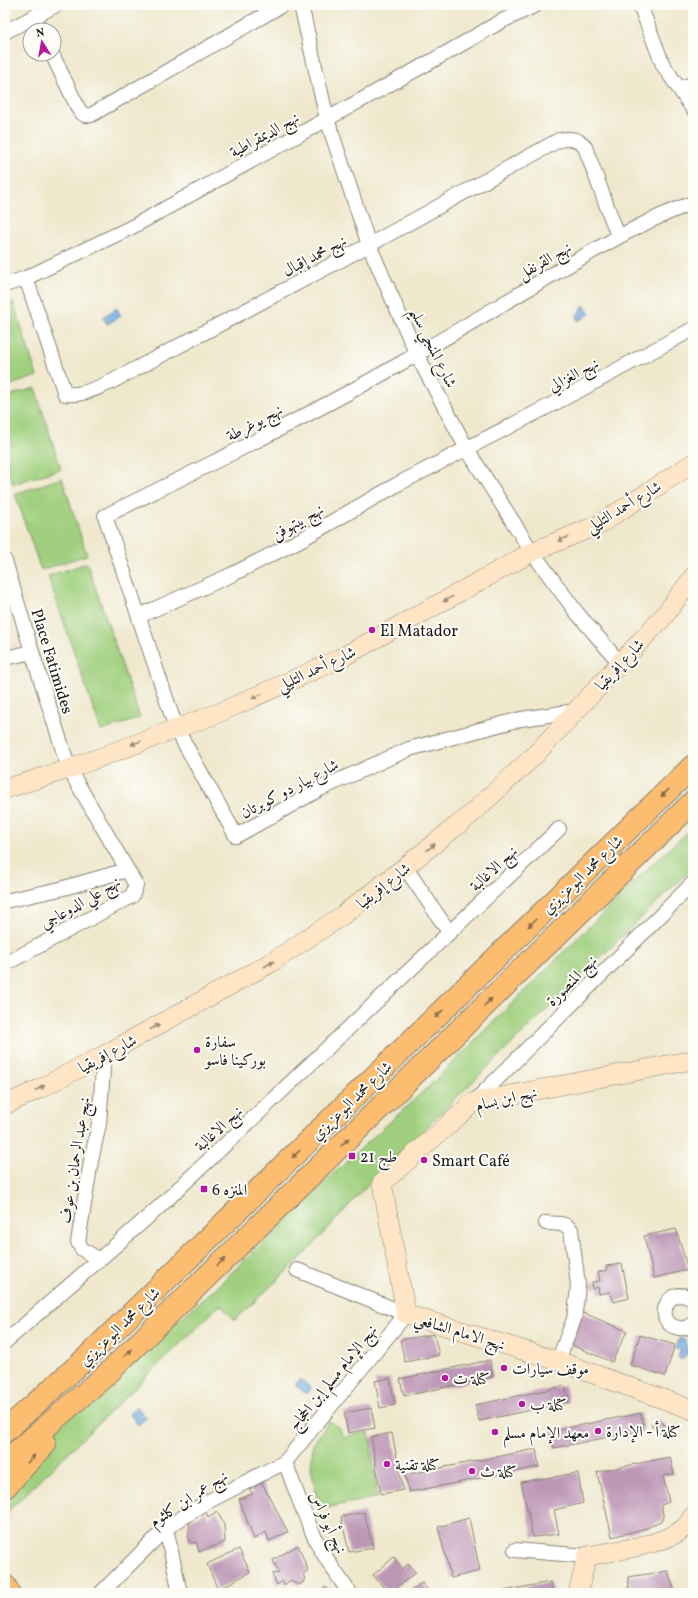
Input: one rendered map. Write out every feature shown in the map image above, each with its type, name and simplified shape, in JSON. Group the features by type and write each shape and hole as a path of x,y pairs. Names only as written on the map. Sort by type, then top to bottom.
{"highway":[{"name":"شارع محمد البوعزيزي","path":"5,1431 89,1356 693,766"},
{"name":"شارع محمد البوعزيزي","path":"5,1462 108,1373 693,802"},
{"path":"5,1411 61,1370 89,1356"},
{"path":"5,1487 82,1406 108,1373"},
{"path":"5,1586 9,1593"}],"street":[{"path":"39,22 56,5"},
{"path":"56,62 79,110 87,116 282,5"},
{"name":"شارع المنجي سليم","path":"301,5 327,119 369,245 417,355 467,448 532,552 577,613 620,663"},
{"name":"نهج الديمقراطية","path":"5,284 26,278 132,227 500,22 536,5"},
{"path":"640,5 663,65 693,109"},
{"path":"5,32 22,28"},
{"path":"679,88 693,84"},
{"name":"نهج محمد إقبال","path":"26,278 65,394 74,395 87,392 109,383 369,245 559,140 568,138 576,139 585,147 618,236"},
{"name":"نهج القرنفل","path":"417,355 618,236 669,212 693,203"},
{"name":"نهج الغزالي","path":"467,448 578,391 693,328"},
{"name":"نهج يوغرطة","path":"105,516 255,442 417,355"},
{"name":"نهج بيتهوفن","path":"139,616 232,575 302,539 398,484 467,448"},
{"name":"شارع أحمد التليلي","path":"5,789 69,769 221,712 339,659 532,552 600,524 693,463"},
{"name":"شارع بيار دو كوبرتان","path":"105,516 176,728 236,836 320,789 409,749 521,719 576,711"},
{"name":"Place Fatimides","path":"5,562 69,769"},
{"name":"شارع إفريقيا","path":"5,1105 104,1055 272,962 343,915 469,816 534,756 664,616 693,577"},
{"path":"5,658 32,652"},
{"name":"نهج علي الدوعاجي","path":"5,964 132,896 136,885 69,769"},
{"name":"نهج الاغالبة","path":"5,1342 182,1186 559,829"},
{"path":"405,867 449,932"},
{"path":"5,900 60,889 127,870"},
{"name":"نهج المنصورة","path":"474,1102 693,883"},
{"name":"نهج عبد الرحمان بن عوف","path":"99,1260 82,1249 78,1242 99,1124 104,1055"},
{"name":"نهج ابن بسام","path":"406,1314 382,1183 474,1102 693,1060"},
{"path":"546,1223 565,1225 571,1230 578,1284 574,1319 558,1361"},
{"name":"نهج الامام الشافعي","path":"297,1270 406,1314 558,1361 693,1410"},
{"path":"693,1300 684,1295 673,1297 665,1306 664,1311 667,1322 676,1328 687,1328 693,1324"},
{"name":"نهج اﻹمام مسلم إبن الحجاج","path":"285,1462 406,1314"},
{"name":"نهج عمر ابن كلثوم","path":"101,1593 166,1528 207,1502 285,1462"},
{"name":"نهج أبو فراس","path":"285,1462 309,1525 319,1546 350,1593"},
{"path":"515,1550 587,1556 658,1542 672,1536 685,1527 693,1516"},
{"path":"166,1528 180,1593"},
{"path":"578,1593 587,1556"}],"green space":[{"path":"13,302 37,376 5,387 5,305"},
{"path":"35,388 61,469 13,484 5,460 5,397"},
{"path":"62,478 87,555 41,570 15,494"},
{"path":"87,563 140,718 101,731 48,576"},
{"path":"693,827 693,867 371,1181 302,1257 235,1320 220,1305 8,1511 5,1568 5,1468 216,1288 329,1178 427,1088 646,870"},
{"path":"329,1421 340,1428 343,1437 369,1432 378,1497 320,1509 311,1468 313,1445"},
{"path":"5,1568 19,1593 5,1593"}],"water":[{"path":"584,305 590,314 578,321 577,315"},
{"path":"117,308 121,316 107,324 103,317"},
{"path":"679,1338 685,1340 688,1353 682,1360 677,1357 681,1350 676,1349"},
{"path":"300,1379 311,1388 306,1394 295,1385"},
{"path":"137,1406 146,1418 138,1425 129,1413"}],"building":[{"path":"676,1229 688,1270 654,1278 644,1236"},
{"path":"622,1264 629,1298 614,1302 610,1292 599,1294 598,1287 593,1289 592,1282 600,1281 598,1272 607,1270 606,1266"},
{"path":"581,1312 627,1331 612,1362 569,1344"},
{"name":"كتلة ت","path":"434,1334 439,1355 405,1362 400,1340"},
{"path":"640,1335 675,1345 665,1376 630,1365"},
{"name":"كتلة ت","path":"490,1360 493,1377 404,1396 400,1379"},
{"path":"390,1378 395,1405 380,1408 375,1381"},
{"name":"كتلة ب","path":"565,1386 569,1402 479,1421 475,1405"},
{"path":"371,1408 375,1428 348,1433 344,1413"},
{"name":"كتلة أ - الإدارة","path":"641,1413 644,1430 554,1448 551,1431"},
{"path":"657,1419 673,1431 667,1438 651,1426"},
{"name":"كتلة تقنية","path":"392,1433 403,1490 381,1494 371,1437"},
{"name":"كتلة ث","path":"536,1449 539,1467 409,1492 405,1475"},
{"path":"670,1457 674,1474 663,1476 669,1502 661,1505 664,1519 647,1528 612,1537 597,1472"},
{"path":"578,1473 583,1503 554,1510 559,1534 533,1537 521,1482"},
{"path":"262,1483 288,1532 269,1541 266,1532 254,1539 239,1499 253,1494 249,1489"},
{"path":"217,1511 224,1525 225,1542 199,1552 196,1542 192,1543 188,1540 190,1520 206,1512 208,1517"},
{"path":"364,1512 373,1548 349,1552 341,1517"},
{"path":"469,1518 480,1571 451,1578 438,1527"},
{"path":"298,1545 308,1570 303,1575 305,1578 303,1583 298,1585 291,1580 284,1585 283,1581 277,1585 272,1574 279,1573 273,1560"},
{"path":"239,1549 250,1572 218,1590 207,1564"},
{"path":"394,1557 402,1569 408,1564 416,1573 388,1593 373,1575"},
{"path":"668,1571 675,1593 615,1593 615,1590 629,1588 628,1577"},
{"path":"550,1582 553,1593 498,1593 498,1592"},
{"path":"422,1583 430,1593 407,1593"},
{"path":"326,1587 331,1593 316,1593"}],"place":[{"name":"El Matador","path":"372,630"},
{"name":"سفارة بوركينا فاسو","path":"197,1050"},
{"name":"طج 21","path":"352,1156"},
{"name":"Smart Café","path":"424,1160"},
{"name":"المنزه 6","path":"204,1189"},
{"name":"موقف سيارات","path":"504,1368"},
{"name":"كتلة ت","path":"445,1378"},
{"name":"كتلة ب","path":"522,1404"},
{"name":"كتلة أ - الإدارة","path":"598,1431"},
{"name":"معهد الإمام مسلم","path":"495,1432"},
{"name":"كتلة تقنية","path":"387,1464"},
{"name":"كتلة ث","path":"472,1471"}]}
